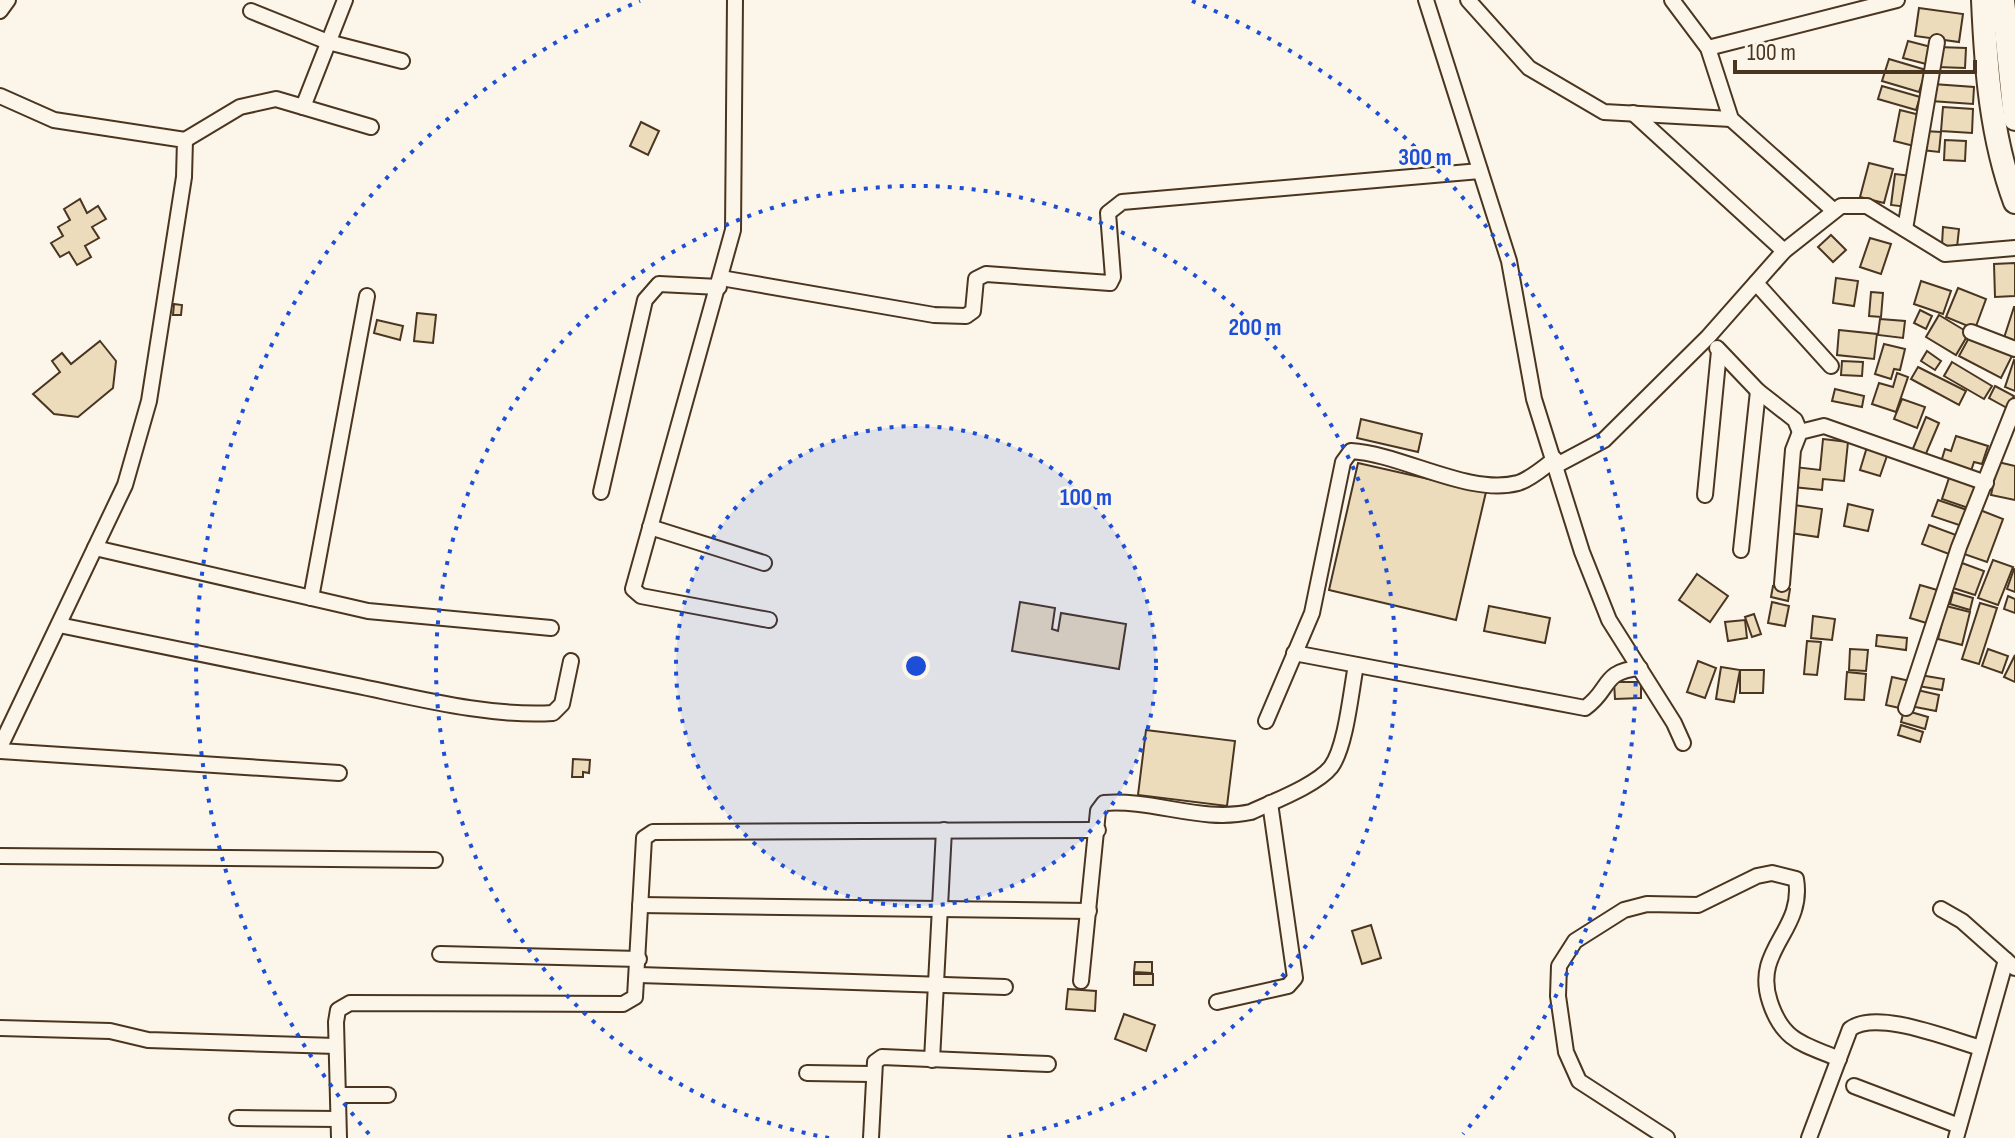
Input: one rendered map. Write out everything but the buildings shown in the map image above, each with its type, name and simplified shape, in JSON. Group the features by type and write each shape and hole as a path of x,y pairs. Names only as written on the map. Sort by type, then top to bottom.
{"main road":[{"path":"1983,0 1987,79 2003,171 2015,202"},
{"path":"2003,0 2015,119"}],"street":[{"path":"0,11 8,0"},
{"path":"303,107 345,0"},
{"path":"735,0 735,211 720,283 633,589 636,594 769,620"},
{"path":"1426,0 1509,261 1534,399 1582,552 1609,620 1683,743"},
{"path":"1468,0 1529,68 1604,112 1731,119"},
{"path":"1672,0 1708,48 1731,119 1833,210"},
{"path":"1708,48 1897,0"},
{"path":"251,11 328,42 402,61"},
{"path":"1905,229 1937,42"},
{"path":"0,96 54,120 185,140 256,101 276,99 371,127"},
{"path":"1633,113 1784,251"},
{"path":"185,140 184,177 149,401 125,485 0,749 339,773"},
{"path":"601,492 645,300 659,284 720,283 934,315 966,316 973,311 976,279 986,274 1110,283 1113,277 1108,213 1122,202 1480,171"},
{"path":"1266,721 1312,613 1343,462 1351,451 1482,484 1521,482 1604,440 1708,337 1784,251 1841,206 1867,206 1945,254 2015,248"},
{"path":"1756,283 1831,366"},
{"path":"311,598 367,296"},
{"path":"1971,332 2015,349"},
{"path":"1708,337 1758,391 1795,420 1800,432 1793,450 1782,584"},
{"path":"1705,495 1719,351"},
{"path":"1741,550 1758,391"},
{"path":"1906,708 1959,547 2015,406"},
{"path":"1800,432 1824,426 1986,483"},
{"path":"650,527 764,563"},
{"path":"95,548 368,611 551,628"},
{"path":"59,625 400,694 541,714 553,713 562,704 571,661"},
{"path":"1294,653 1585,708 1610,675 1622,669 1640,668"},
{"path":"1081,981 1098,811 1104,803 1123,801 1221,817 1251,812 1323,775 1333,765 1356,665"},
{"path":"1217,1002 1288,986 1295,978 1270,803"},
{"path":"932,1060 944,830"},
{"path":"339,1138 338,1010 350,1003 623,1004 635,997 644,838 653,832 1098,830"},
{"path":"0,856 435,860"},
{"path":"1667,1138 1579,1081 1566,1052 1558,996 1559,966 1575,941 1624,910 1647,904 1698,905 1757,876 1772,873 1796,879 1795,913 1768,963 1764,976 1766,990 1782,1030 1791,1038 1839,1059"},
{"path":"640,905 1089,911"},
{"path":"1854,1086 1958,1132 1981,1048 2011,964 1962,921 1941,909"},
{"path":"440,954 1005,987"},
{"path":"1809,1138 1850,1029 1869,1021 1981,1048"},
{"path":"0,1028 110,1031 148,1040 336,1046"},
{"path":"871,1138 871,1074 875,1062 882,1057 1048,1064"},
{"path":"807,1073 871,1074"},
{"path":"338,1095 388,1095"},
{"path":"237,1118 338,1119"}]}
